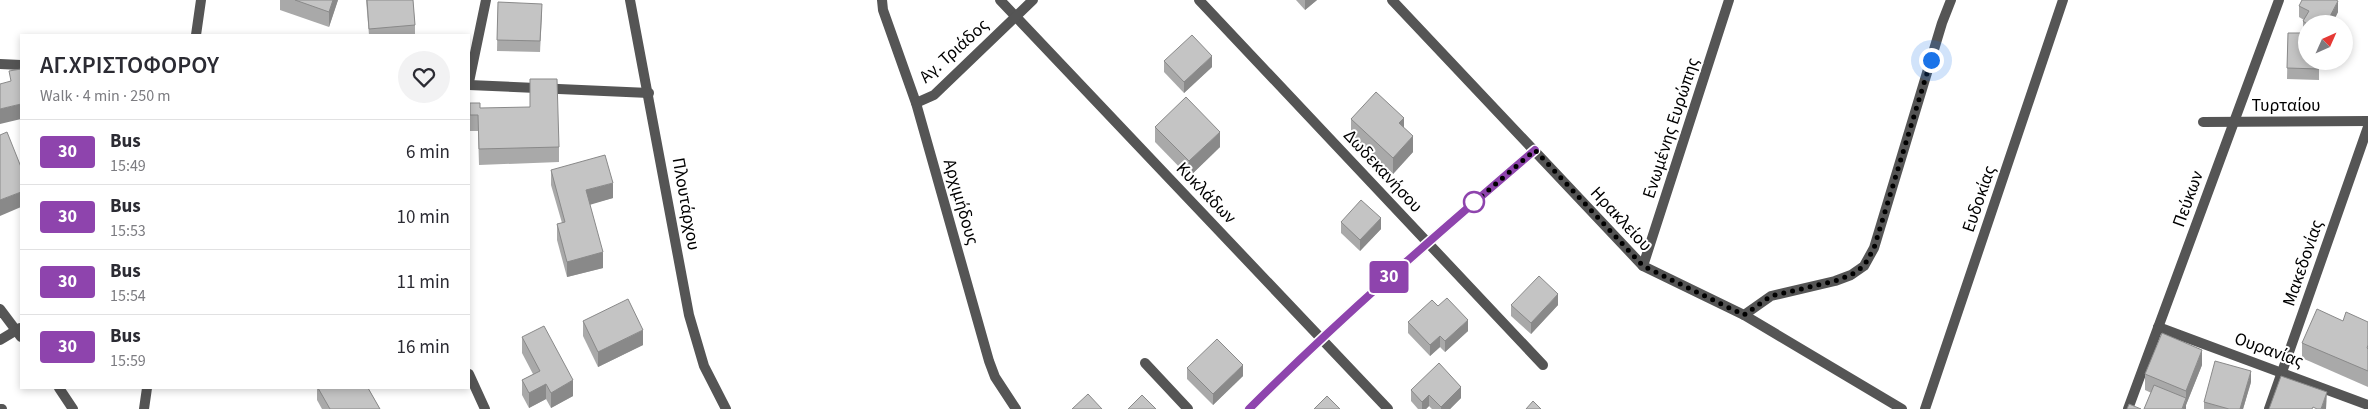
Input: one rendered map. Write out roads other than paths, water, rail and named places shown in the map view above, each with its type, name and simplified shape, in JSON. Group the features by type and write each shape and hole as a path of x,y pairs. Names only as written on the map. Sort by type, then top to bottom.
{"street":[{"path":"196,34 201,0"},
{"path":"470,77 486,0"},
{"name":"Πλουτάρχου","path":"630,0 649,93 689,315 704,366 726,409"},
{"name":"Αρχιμήδους","path":"882,0 882,10 916,102 984,346 995,377 1016,409"},
{"name":"Κυκλάδων","path":"1000,0 1388,409"},
{"name":"Αγ. Τριάδος","path":"916,102 934,95 1033,0"},
{"name":"Δωδεκανήσου","path":"1199,0 1543,365"},
{"name":"Ηρακλείου","path":"1392,0 1643,266 1744,315 1902,409"},
{"name":"Ενωμένης Ευρώπης","path":"1643,266 1730,0"},
{"path":"1744,315 1771,296 1835,281 1851,275 1864,266 1874,248 1951,0"},
{"name":"Ευδοκίας","path":"1925,409 2063,0"},
{"name":"Πεύκων","path":"2128,409 2279,0"},
{"path":"0,64 20,66"},
{"path":"470,86 649,93"},
{"name":"Τυρταίου","path":"2203,122 2368,121"},
{"name":"Μακεδονίας","path":"2269,409 2368,128"},
{"path":"1249,409 1321,337 1535,150"},
{"path":"0,309 19,331 0,340"},
{"name":"Ουρανίας","path":"2158,327 2368,405"},
{"path":"1145,363 1188,409"},
{"path":"470,376 485,409"},
{"path":"59,389 73,409"},
{"path":"144,409 147,389"}]}
